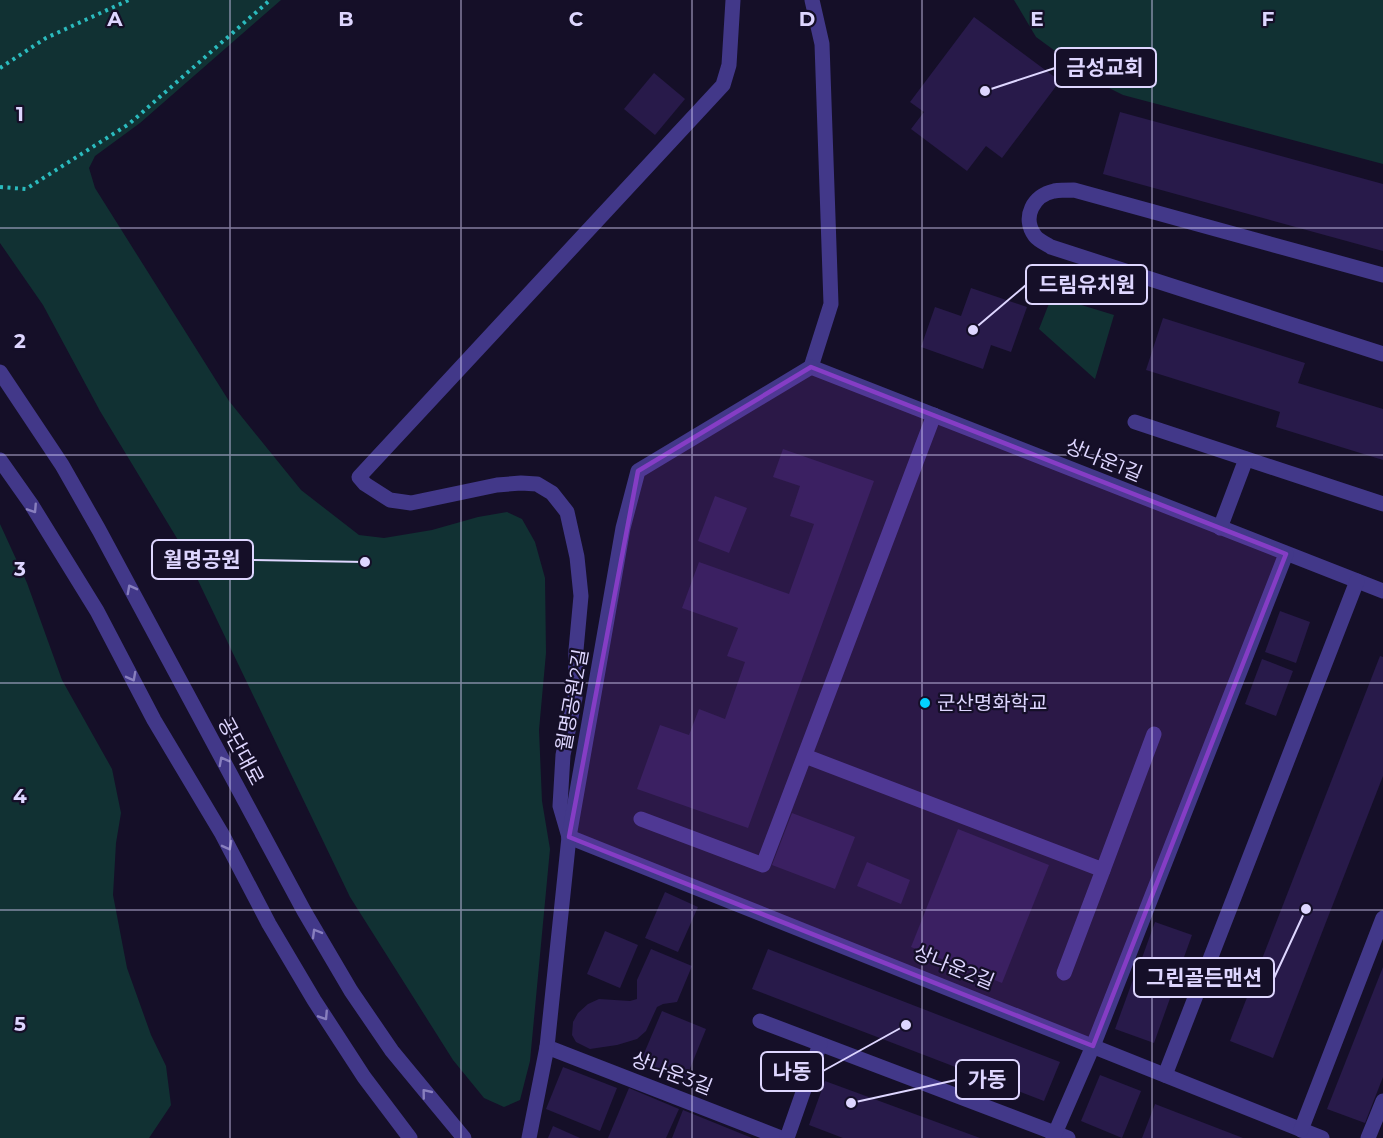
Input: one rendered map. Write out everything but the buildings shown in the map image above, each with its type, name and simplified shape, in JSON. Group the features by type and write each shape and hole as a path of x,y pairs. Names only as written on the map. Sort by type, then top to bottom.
{"street":[{"path":"569,837 560,806 563,755 575,698 576,650 581,596 577,557 567,512 552,493 537,484 497,485 411,503 390,500 364,484 359,477 723,85 729,65 733,0"},
{"path":"811,367 831,304 822,44 812,0"},
{"path":"1383,275 1074,190 1055,191 1038,197 1030,209 1030,224 1035,236 1051,247 1383,354"},
{"name":"월명공원2길","path":"529,1138 547,1047 569,837 623,528 638,471 811,367"},
{"name":"상나운1길","path":"811,367 1383,591"},
{"name":"공단대로","path":"0,372 62,465 94,521 304,911 351,991 392,1051 464,1138"},
{"path":"641,819 763,865 934,415"},
{"path":"1135,422 1383,504"},
{"path":"1220,528 1246,459"},
{"path":"0,460 31,504 97,611 154,720 222,834 269,924 314,1000 364,1077 410,1138"},
{"path":"760,1021 1059,1136 1286,554"},
{"path":"1165,1075 1357,581"},
{"path":"1064,973 1154,734"},
{"path":"805,756 1103,870"},
{"name":"상나운2길","path":"569,837 1322,1138"},
{"path":"1301,1130 1383,918"},
{"path":"787,1138 820,1044"},
{"name":"상나운3길","path":"547,1047 781,1138"},
{"path":"1368,1138 1383,1101"}],"path":[{"path":"0,68 46,38 129,0"},
{"path":"0,187 26,189 129,124 270,0"}],"highlighted area":[{"path":"811,367 1286,554 1093,1046 569,837 638,471"}],"green space":[{"path":"0,0 281,0 140,123 95,156 89,168 95,188 229,401 301,490 359,535 384,538 432,530 478,517 507,512 522,519 535,542 545,578 546,653 539,730 542,801 550,849 530,1061 520,1100 504,1107 484,1098 453,1060 350,897 181,545 100,411 43,305 0,243"},
{"path":"1014,0 1383,0 1383,164 1123,95 1099,83 1036,37"},
{"path":"1052,296 1114,315 1095,379 1039,329"},
{"path":"0,524 27,583 62,680 112,769 121,813 116,843 113,895 127,968 151,1035 166,1066 171,1105 149,1138 0,1138"}],"place":[{"name":"금성교회","path":"985,91"},
{"name":"드림유치원","path":"973,330"},
{"name":"월명공원","path":"365,562"},
{"name":"군산명화학교","path":"925,703"},
{"name":"그린골든맨션","path":"1306,909"},
{"name":"나동","path":"906,1025"},
{"name":"가동","path":"851,1103"}]}
